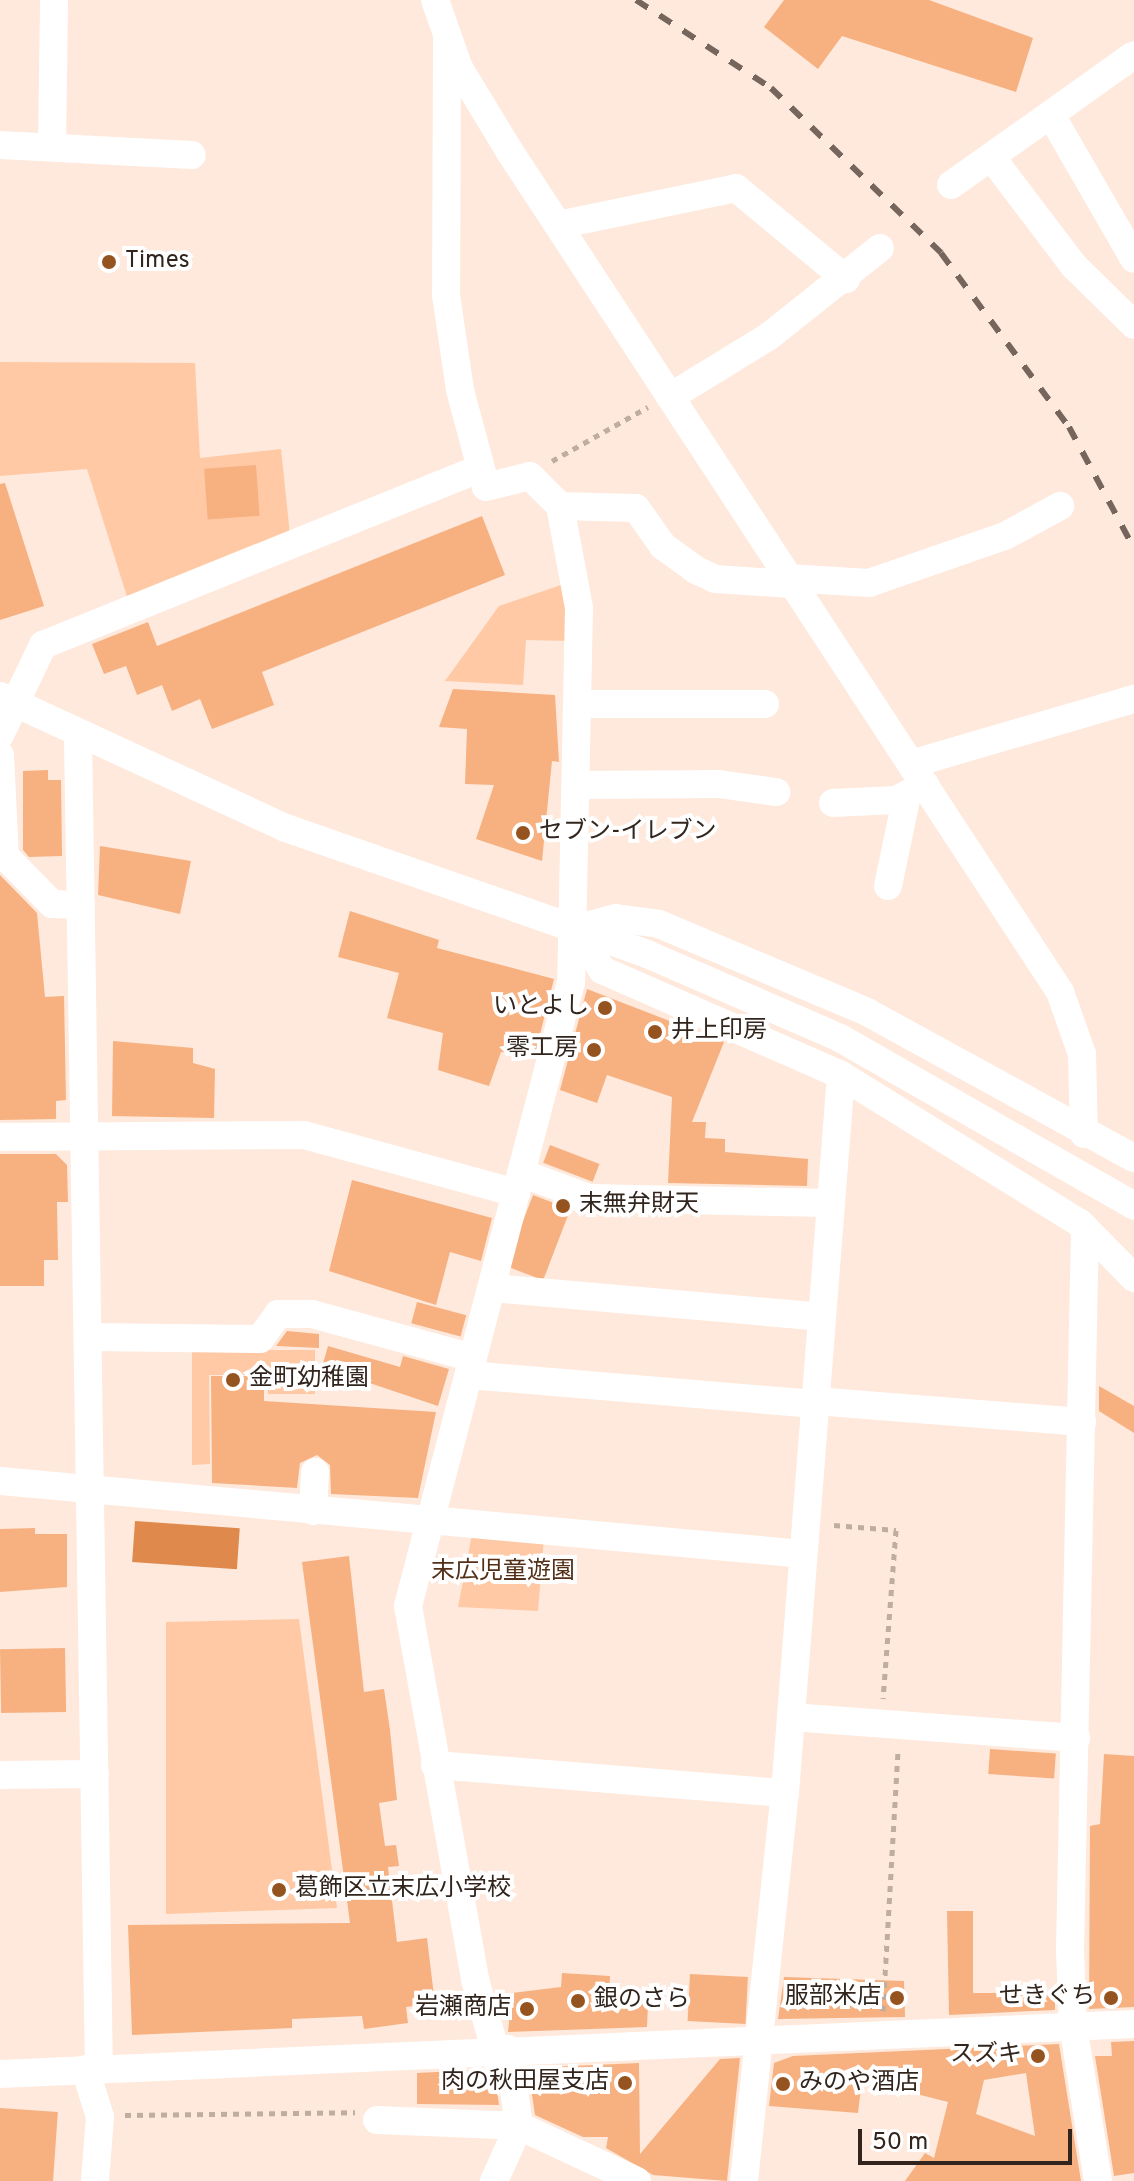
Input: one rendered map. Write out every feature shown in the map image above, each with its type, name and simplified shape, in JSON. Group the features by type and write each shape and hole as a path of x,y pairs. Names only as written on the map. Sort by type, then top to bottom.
{"street":[{"path":"52,147 54,0"},
{"path":"435,0 447,40 558,225 790,581 914,781 1074,1022 1086,1084 1073,2025 1098,2181"},
{"path":"447,40 446,295 479,469 486,487 530,476 560,506 579,608 576,929 571,982 471,1367 427,1521 408,1606 475,1980 501,2049 519,2126 494,2181"},
{"path":"951,185 1134,55"},
{"path":"1051,115 1134,259"},
{"path":"0,145 192,155"},
{"path":"992,158 1074,266 1134,325"},
{"path":"558,225 736,188 846,279"},
{"path":"670,397 846,279 880,248"},
{"path":"0,735 5,699 43,645 479,469"},
{"path":"560,506 636,508 663,546 696,570 715,579 869,583 1005,536 1060,506"},
{"path":"5,699 78,737 283,827 576,929 872,1053 1134,1206"},
{"path":"833,803 914,781 1134,699"},
{"path":"578,704 765,704"},
{"path":"78,737 94,1490 92,2068 100,2117 95,2181"},
{"path":"0,755 5,856 52,904 81,905"},
{"path":"888,886 914,781"},
{"path":"577,785 719,784 776,792"},
{"path":"576,929 616,918 659,924 867,1012 1084,1134 1134,1158"},
{"path":"576,929 602,970 633,988 841,1075 1083,1225 1134,1278"},
{"path":"744,2181 763,2037 785,1793 841,1075"},
{"path":"0,1137 304,1135 589,1198 830,1203"},
{"path":"492,1288 821,1317"},
{"path":"91,1337 260,1339 278,1314 312,1314 471,1367 815,1402 1082,1422"},
{"path":"313,1511 315,1472"},
{"path":"0,1481 803,1554"},
{"path":"791,1717 1076,1738"},
{"path":"435,1765 785,1793"},
{"path":"0,1775 95,1774"},
{"path":"0,2074 883,2031 1134,2024"},
{"path":"375,2116 519,2126 602,2171 637,2181"}],"path":[{"path":"530,476 670,397"},
{"path":"805,1523 896,1530 883,2031"},
{"path":"100,2117 249,2108 375,2116"}],"green space":[{"path":"0,362 195,363 200,458 281,449 290,535 129,603 87,469 0,476"},
{"path":"564,584 569,641 526,640 523,685 445,681 499,606"},
{"path":"192,1350 315,1350 315,1394 268,1394 267,1375 209,1375 210,1464 192,1465"},
{"name":"末広児童遊園","path":"472,1534 544,1538 538,1611 458,1607"},
{"path":"299,1619 337,1908 166,1914 166,1622"}],"shaded area":[{"path":"135,1521 240,1528 237,1569 132,1562"}],"building":[{"path":"784,0 929,0 1033,38 1016,92 842,36 818,69 764,27"},
{"path":"256,465 260,516 208,520 204,469"},
{"path":"5,483 44,606 0,620 0,484"},
{"path":"482,516 505,575 262,672 274,705 212,729 200,699 172,711 162,685 137,695 126,666 104,674 92,644 148,622 157,646"},
{"path":"453,689 555,695 559,762 552,761 542,861 476,839 494,785 465,784 467,729 439,727"},
{"path":"48,770 48,780 61,780 62,856 29,857 23,850 23,771"},
{"path":"100,846 191,861 180,914 98,895"},
{"path":"0,875 37,913 45,997 64,996 66,1100 56,1101 56,1119 0,1120"},
{"path":"350,911 439,940 437,948 554,979 535,1054 501,1052 489,1086 438,1070 443,1033 387,1018 399,973 338,957"},
{"path":"587,989 724,1042 692,1122 706,1122 705,1138 725,1139 725,1152 808,1159 807,1186 668,1183 672,1097 607,1075 597,1103 560,1090"},
{"path":"113,1041 193,1048 193,1063 215,1069 214,1118 112,1116"},
{"path":"550,1145 599,1164 593,1182 543,1163"},
{"path":"0,1154 56,1154 67,1165 68,1202 57,1202 58,1260 44,1260 44,1286 0,1286"},
{"path":"352,1180 492,1218 481,1261 450,1252 436,1305 329,1271"},
{"path":"533,1195 570,1209 543,1280 506,1266"},
{"path":"417,1302 466,1315 461,1336 411,1323"},
{"path":"287,1331 319,1334 319,1348 276,1346"},
{"path":"328,1346 400,1367 403,1356 449,1369 438,1406 322,1367"},
{"path":"211,1376 264,1376 264,1401 436,1412 418,1498 331,1494 330,1465 317,1455 300,1463 297,1488 212,1483"},
{"path":"1099,1386 1134,1406 1134,1433 1099,1411"},
{"path":"35,1528 35,1534 67,1534 67,1587 0,1592 0,1529"},
{"path":"349,1556 364,1692 384,1689 390,1730 397,1800 379,1803 385,1846 396,1845 399,1866 388,1867 397,1942 427,1938 435,2004 406,2007 408,2023 364,2029 362,2016 292,2019 292,2028 132,2035 128,1925 350,1923 302,1562"},
{"path":"65,1648 66,1712 1,1713 0,1649"},
{"path":"990,1749 1056,1754 1054,1779 988,1774"},
{"path":"1104,1754 1134,1756 1134,2007 1089,2009 1090,1826 1100,1824"},
{"path":"947,1911 973,1911 973,1993 1055,1993 1055,2010 949,2015"},
{"path":"562,1973 610,1976 609,1998 648,2004 647,2027 508,2032 512,1993 561,1987"},
{"path":"690,1974 748,1977 745,2024 688,2021"},
{"path":"784,1977 904,1981 905,2017 778,2019"},
{"path":"1134,2041 1134,2173 1114,2176 1095,2056 1112,2056 1111,2042"},
{"path":"1059,2044 1081,2181 905,2181 925,2153 934,2158 948,2102 862,2080 858,2113 769,2106 774,2063 793,2056","holes":["1026,2073 1035,2136 976,2114 984,2080"]},
{"path":"740,2058 727,2181 653,2175 606,2148 608,2137 583,2137 535,2115 528,2068 639,2063 640,2154 720,2059"},
{"path":"494,2069 499,2105 417,2104 417,2073"},
{"path":"0,2108 58,2112 53,2181 0,2181"}],"railway":[{"path":"636,0 771,88 941,253 1069,427 1134,548"}],"place":[{"name":"Times","path":"109,262"},
{"name":"セブン-イレブン","path":"523,833"},
{"name":"いとよし","path":"605,1008"},
{"name":"井上印房","path":"655,1032"},
{"name":"零工房","path":"594,1050"},
{"name":"末無弁財天","path":"563,1206"},
{"name":"金町幼稚園","path":"233,1380"},
{"name":"葛飾区立末広小学校","path":"279,1890"},
{"name":"服部米店","path":"897,1998"},
{"name":"せきぐち","path":"1111,1998"},
{"name":"銀のさら","path":"578,2001"},
{"name":"岩瀬商店","path":"527,2009"},
{"name":"スズキ","path":"1038,2056"},
{"name":"肉の秋田屋支店","path":"625,2083"},
{"name":"みのや酒店","path":"783,2084"}]}
